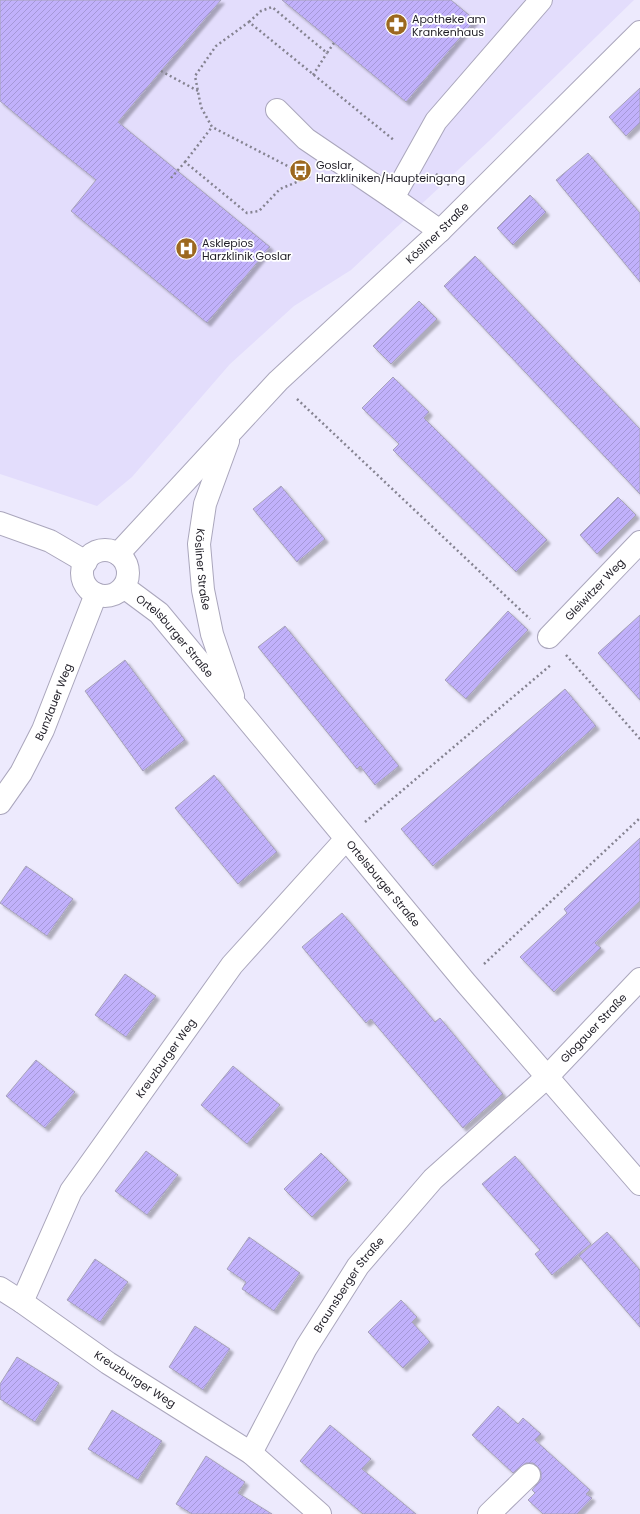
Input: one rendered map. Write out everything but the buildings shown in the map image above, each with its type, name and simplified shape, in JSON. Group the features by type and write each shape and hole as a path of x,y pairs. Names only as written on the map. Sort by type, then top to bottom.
{"street":[{"path":"393,198 436,121 541,0"},
{"name":"Kösliner Straße","path":"118,554 278,381 440,231 640,32"},
{"path":"277,110 306,139 440,231"},
{"name":"Kösliner Straße","path":"232,431 205,504 200,544 203,590 212,634 237,708"},
{"path":"0,524 50,541 86,562"},
{"name":"Gleiwitzer Weg","path":"549,637 640,542"},
{"path":"103,550 118,554 127,566 128,575 124,587 117,593 110,595 96,594 86,585 83,578 83,571 86,562 89,557 103,550"},
{"name":"Ortelsburger Straße","path":"124,587 159,613 465,982 640,1184"},
{"name":"Bunzlauer Weg","path":"0,803 21,773 43,730 96,594"},
{"name":"Kreuzburger Weg","path":"22,1302 70,1190 232,965 346,839"},
{"name":"Glogauer Straße","path":"547,1077 640,980"},
{"name":"Braunsberger Straße","path":"251,1454 306,1348 358,1266 433,1179 547,1077"},
{"name":"Kreuzburger Weg","path":"0,1288 108,1363 251,1454"},
{"path":"251,1454 320,1514"},
{"path":"489,1514 528,1475"}],"path":[{"path":"249,22 261,11 272,7 327,53"},
{"path":"313,75 334,43"},
{"path":"161,71 198,91 197,89"},
{"path":"185,162 212,127"},
{"path":"278,381 549,637 565,653 640,739"},
{"path":"346,839 565,653"},
{"path":"465,982 640,818"}],"shaded area":[{"name":"Asklepios Harzklinik Goslar","path":"0,0 634,0 489,141 351,270 294,306 230,364 132,477 97,506 0,474"}],"place":[{"name":"Apotheke am Krankenhaus","path":"396,25"},
{"name":"Goslar, Harzkliniken/Haupteingang","path":"300,171"},
{"name":"Asklepios Harzklinik Goslar","path":"187,249"}]}
